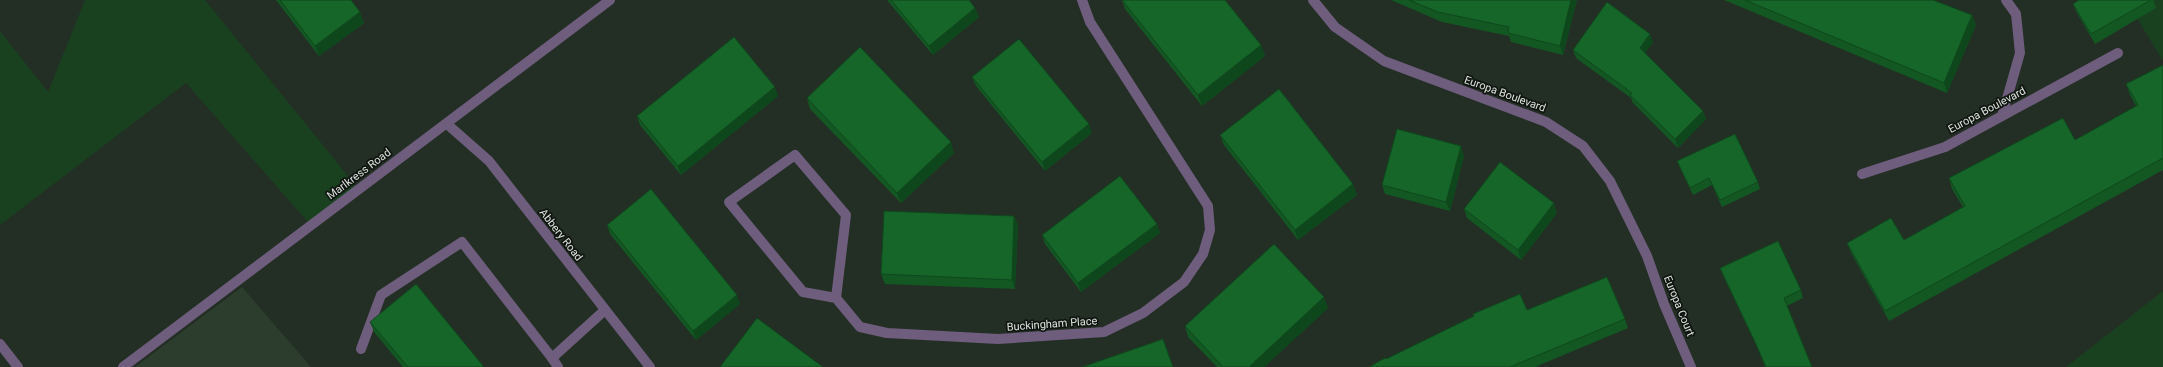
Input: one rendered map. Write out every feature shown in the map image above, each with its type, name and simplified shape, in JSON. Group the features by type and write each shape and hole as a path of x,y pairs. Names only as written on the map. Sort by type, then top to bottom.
{"street":[{"name":"Marlkress Road","path":"123,367 610,0"},
{"name":"Buckingham Place","path":"836,298 860,327 887,333 998,339 1104,332 1143,313 1184,282 1203,254 1210,230 1208,206 1090,22 1082,0"},
{"name":"Europa Boulevard","path":"1313,0 1335,27 1384,61 1546,122 1583,146 1610,181 1647,256"},
{"path":"2002,116 2020,53 2016,14 2006,0"},
{"name":"Europa Boulevard","path":"1862,174 1945,147 2118,53"},
{"name":"Abbery Road","path":"447,124 488,161 650,367"},
{"path":"795,155 846,215 836,298 803,292 729,202 795,155"},
{"path":"361,348 381,295 462,242 558,367"},
{"name":"Europa Court","path":"1647,256 1664,304 1689,366"},
{"path":"552,358 605,310"},
{"path":"0,344 18,367"}],"shaded area":[{"path":"242,287 311,367 135,367"}],"green space":[{"path":"85,0 205,0 361,192 314,229 186,83 0,225 0,31 48,92"},
{"path":"2126,0 2163,0 2163,61"},
{"path":"2163,291 2163,367 2066,367"}],"building":[{"path":"280,0 351,0 360,12 315,46"},
{"path":"891,0 969,0 975,8 929,46"},
{"path":"1122,0 1225,0 1261,45 1198,95"},
{"path":"1409,0 1571,0 1560,46 1508,33 1509,27 1438,12"},
{"path":"1745,0 1933,0 1972,15 1944,83"},
{"path":"2079,0 2151,0 2091,34 2073,4"},
{"path":"1607,2 1650,34 1640,48 1703,111 1675,139 1630,95 1632,93 1573,50"},
{"path":"734,37 775,87 678,166 637,116"},
{"path":"1019,39 1089,124 1042,162 972,77"},
{"path":"860,47 951,142 897,193 807,98"},
{"path":"2163,65 2163,158 1885,311 1847,243 1891,218 1904,240 1965,206 1949,178 2063,118 2075,140 2138,105 2126,84"},
{"path":"1279,89 1353,184 1295,230 1220,135"},
{"path":"1397,129 1461,146 1446,202 1382,185"},
{"path":"1735,134 1758,182 1720,200 1709,178 1690,188 1677,161"},
{"path":"1500,162 1554,203 1518,250 1464,209"},
{"path":"1120,176 1157,224 1078,283 1042,235"},
{"path":"651,189 737,295 693,331 607,225"},
{"path":"884,211 1014,216 1012,280 881,274"},
{"path":"1778,241 1801,290 1784,298 1812,367 1766,367 1720,268"},
{"path":"1274,244 1324,297 1249,367 1223,367 1185,326"},
{"path":"1607,277 1625,319 1510,367 1369,367 1474,316 1473,314 1520,294 1527,310"},
{"path":"416,284 484,367 408,367 370,322"},
{"path":"757,318 823,367 720,367"},
{"path":"1163,339 1173,367 1082,367"}]}
